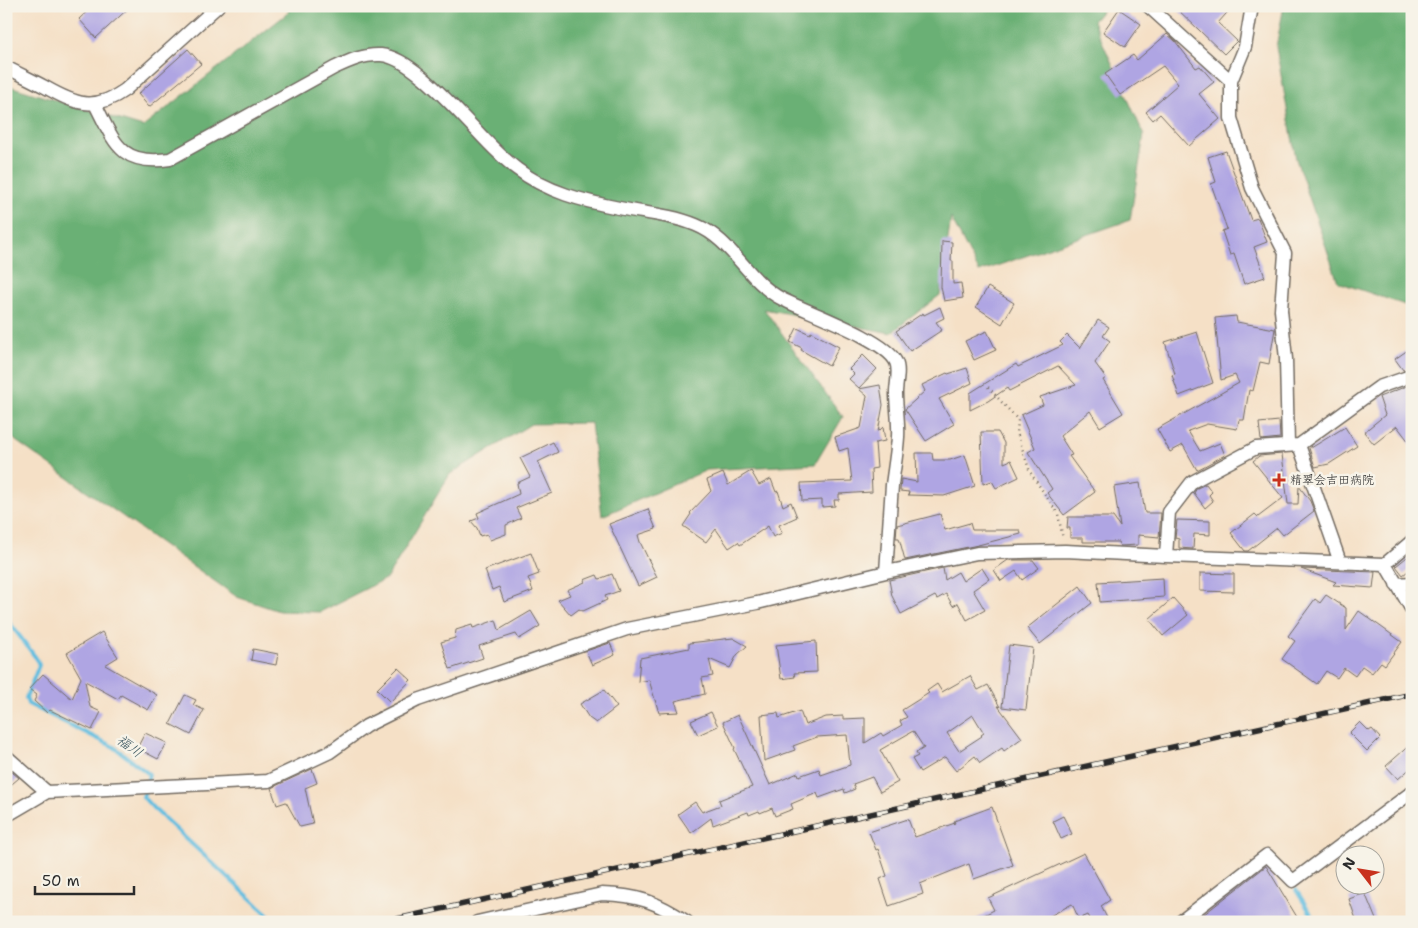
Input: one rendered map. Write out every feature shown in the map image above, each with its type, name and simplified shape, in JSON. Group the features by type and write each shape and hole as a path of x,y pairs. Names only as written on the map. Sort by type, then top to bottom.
{"street":[{"path":"6,67 62,97 79,103 95,104 114,98 125,90 218,6"},
{"path":"1148,6 1231,81"},
{"path":"1252,6 1245,47 1231,81 1231,118 1252,188 1285,253 1281,310 1294,445 1340,562"},
{"path":"95,104 120,148 137,160 152,162 170,159 352,59 381,55 394,58 423,78 503,158 531,178 560,193 578,199 683,221 709,231 731,251 754,279 768,290 867,339 889,352 897,364 898,435 892,484 886,572"},
{"path":"1166,556 1169,512 1192,482 1256,448 1294,445 1379,386 1406,378 1412,374"},
{"path":"6,816 46,792 268,781 330,752 366,726 418,700 627,629 757,603 886,572 977,553 1065,551 1385,564 1412,541"},
{"path":"1385,564 1412,610"},
{"path":"1396,584 1412,583"},
{"path":"6,756 46,792"},
{"path":"1180,922 1266,855 1293,881 1412,792"},
{"path":"477,922 602,894 621,894 643,898 687,922"}],"path":[{"path":"988,387 1018,420 1017,433 1030,472 1058,514 1065,551"}],"green space":[{"path":"285,6 1106,6 1093,21 1144,135 1130,220 979,272 951,218 940,295 891,333 764,309 843,417 815,464 707,470 602,516 591,423 531,424 450,474 387,578 320,612 279,611 237,597 16,441 6,432 6,85 143,127 289,12"},
{"path":"1284,6 1412,6 1412,302 1405,305 1338,282 1296,159 1276,47"}],"building":[{"path":"93,6 131,6 96,38 79,19"},
{"path":"1174,6 1233,6 1218,23 1237,41 1224,54"},
{"path":"1119,9 1141,24 1125,47 1103,32"},
{"path":"1167,34 1175,41 1196,68 1200,66 1214,82 1199,94 1220,119 1189,146 1160,114 1153,120 1146,112 1178,84 1163,66 1120,95 1105,74 1133,55 1137,60"},
{"path":"188,49 201,64 149,107 138,94"},
{"path":"1226,151 1251,220 1258,218 1267,242 1254,247 1265,277 1244,284 1234,254 1230,255 1222,231 1227,229 1211,184 1216,182 1208,157"},
{"path":"942,241 952,242 953,284 961,283 963,298 944,301 941,287"},
{"path":"988,287 1014,303 1002,324 976,307"},
{"path":"940,307 944,318 936,322 942,330 910,351 896,331 923,313 924,315"},
{"path":"1236,316 1237,322 1275,329 1269,364 1260,362 1253,391 1249,390 1244,420 1239,420 1237,429 1207,424 1188,431 1200,451 1220,443 1225,455 1197,470 1183,445 1170,452 1157,429 1239,383 1235,375 1221,380 1215,318"},
{"path":"1098,320 1109,327 1103,336 1110,341 1095,363 1106,378 1103,380 1123,413 1100,427 1090,411 1060,436 1072,455 1069,456 1095,492 1064,515 1047,493 1052,489 1028,452 1035,448 1021,415 1043,405 1040,397 1076,385 1058,366 1009,391 1007,388 970,410 970,393 1016,364 1018,367 1063,345 1060,342 1067,335 1080,348"},
{"path":"797,328 810,334 811,332 839,347 829,366 790,342"},
{"path":"987,331 996,350 974,360 965,341"},
{"path":"1197,332 1213,383 1179,396 1172,375 1175,374 1165,342"},
{"path":"1412,347 1412,367 1403,370 1395,359"},
{"path":"863,355 877,369 859,388 849,379 854,374 849,369"},
{"path":"967,368 972,383 939,399 954,424 926,441 905,409 925,391 922,385 947,373"},
{"path":"1412,384 1412,446 1397,426 1374,444 1364,432 1385,415 1379,397"},
{"path":"880,385 883,405 878,432 883,427 885,441 875,443 877,468 871,469 872,492 839,494 839,500 834,500 835,506 822,507 822,500 802,501 801,483 852,481 848,448 839,451 835,437 861,428 867,396 859,389"},
{"path":"1279,421 1280,438 1261,440 1259,423"},
{"path":"1345,427 1357,446 1329,464 1315,467 1309,448"},
{"path":"981,432 998,432 1004,443 1004,463 1011,460 1019,477 996,488 992,481 983,484"},
{"path":"553,442 558,452 538,462 552,493 516,508 521,518 506,525 506,534 490,540 487,534 480,536 477,528 471,521 479,518 477,513 519,494 517,483 530,477 520,458"},
{"path":"916,453 932,453 933,460 950,460 965,455 975,486 944,496 908,495 909,492 900,491 901,479 917,482"},
{"path":"1282,454 1288,504 1298,504 1299,486 1310,501 1314,511 1283,535 1277,528 1248,551 1245,551 1231,533 1255,514 1258,517 1283,498 1253,461 1259,456"},
{"path":"751,471 759,485 771,479 776,492 778,491 783,506 791,502 797,517 779,525 782,533 773,537 768,526 740,545 738,542 729,548 716,529 706,542 683,526 690,513 711,491 707,480 723,473 728,485"},
{"path":"1140,483 1145,513 1161,513 1159,537 1138,535 1138,545 1120,546 1118,542 1083,542 1083,538 1070,538 1070,528 1067,528 1068,517 1113,517 1120,527 1114,487"},
{"path":"1206,484 1212,492 1209,495 1213,501 1205,508 1194,493 1197,488"},
{"path":"648,509 656,529 638,535 657,577 638,586 609,524"},
{"path":"940,514 945,530 970,523 972,530 1020,530 1021,534 905,560 899,538 896,538 897,525"},
{"path":"1177,520 1210,521 1210,535 1194,534 1193,549 1179,548 1179,539 1175,538"},
{"path":"531,553 539,574 528,578 533,591 504,602 499,587 492,590 485,570"},
{"path":"1412,553 1412,568 1403,575 1396,566"},
{"path":"1008,560 1033,560 1039,568 1022,580 1016,571 1001,581 994,570"},
{"path":"943,568 945,580 958,572 963,581 982,568 989,579 973,590 985,610 967,620 958,603 953,606 946,594 937,599 935,596 901,614 892,596 889,580"},
{"path":"1301,569 1375,572 1373,588 1333,585 1336,582"},
{"path":"1200,573 1234,574 1234,592 1200,591"},
{"path":"612,574 619,591 605,596 607,600 583,611 579,609 571,615 558,600 570,595 567,590 585,582 584,580 597,575 599,579"},
{"path":"1163,578 1164,597 1100,602 1098,582"},
{"path":"1080,586 1092,603 1040,644 1027,628"},
{"path":"1326,595 1346,608 1346,630 1359,611 1402,642 1385,665 1381,662 1372,673 1362,666 1355,676 1344,668 1337,678 1326,671 1317,684 1282,659 1295,641 1288,636 1315,599 1320,603"},
{"path":"1173,598 1188,615 1163,636 1149,619"},
{"path":"531,611 540,626 519,639 516,634 479,646 483,658 450,669 441,642 455,638 456,630 472,625 473,628 496,620 499,630"},
{"path":"102,632 118,657 105,665 157,695 148,710 121,695 118,699 85,681 90,707 101,712 92,730 50,710 47,713 34,701 37,695 29,689 43,674 72,699 81,678 67,653"},
{"path":"733,638 747,646 737,655 730,668 709,659 713,676 702,678 705,694 675,701 679,712 659,713 649,680 638,682 640,658 689,648 689,643"},
{"path":"816,641 817,672 794,673 795,677 781,679 776,645"},
{"path":"610,643 615,655 592,665 586,651"},
{"path":"1009,645 1033,648 1026,710 1002,707"},
{"path":"253,649 278,654 276,665 251,660"},
{"path":"398,668 411,680 390,702 377,689"},
{"path":"970,676 978,690 988,685 1000,707 998,706 1022,738 1004,751 1002,748 980,763 975,756 956,771 945,757 920,772 912,759 918,756 916,753 924,748 913,731 880,750 898,782 880,792 872,777 853,784 855,789 845,793 844,789 819,798 817,793 791,804 793,809 775,816 772,808 749,815 748,812 713,825 711,818 691,833 678,814 695,802 702,812 721,805 719,800 752,787 723,722 738,715 770,785 798,773 799,776 819,769 821,775 850,765 847,735 817,737 793,746 795,750 764,761 761,715 778,713 779,718 800,711 805,725 826,717 843,716 843,719 865,718 865,743 881,733 883,736 902,725 900,721 907,717 902,710 929,693 927,691 937,684 942,692","holes":["973,715 984,733 959,751 947,733"]},
{"path":"604,690 617,707 596,723 589,718 580,704"},
{"path":"185,695 196,700 193,705 204,710 191,735 170,724"},
{"path":"711,712 718,726 698,735 691,721"},
{"path":"1360,722 1369,731 1372,729 1380,738 1367,751 1349,733"},
{"path":"145,733 167,743 158,759 137,748"},
{"path":"1412,743 1412,767 1398,779 1386,766"},
{"path":"6,767 19,778 6,789"},
{"path":"312,769 317,783 305,788 313,824 300,827 286,802 277,805 271,788"},
{"path":"992,807 1013,865 974,879 969,864 920,884 923,894 889,906 880,879 887,876 878,849 876,850 869,832 908,819 915,837"},
{"path":"1063,816 1072,834 1061,839 1053,821"},
{"path":"1084,853 1110,900 1101,906 1109,922 1092,922 1088,915 1079,919 1072,904 1039,922 970,922 994,910 988,898"},
{"path":"1266,866 1300,922 1194,922"},
{"path":"1357,896 1366,896 1377,922 1357,922 1349,899"}],"waterway":[{"name":"福川","path":"6,618 36,658 39,665 26,698 28,704 114,747 149,774 147,784"},
{"name":"福川","path":"145,790 143,797 153,808 276,922"},
{"path":"1296,890 1310,912 1313,922"}],"railway":[{"path":"383,922 1412,694"}],"place":[{"name":"精翠会吉田病院","path":"1279,480"}]}
